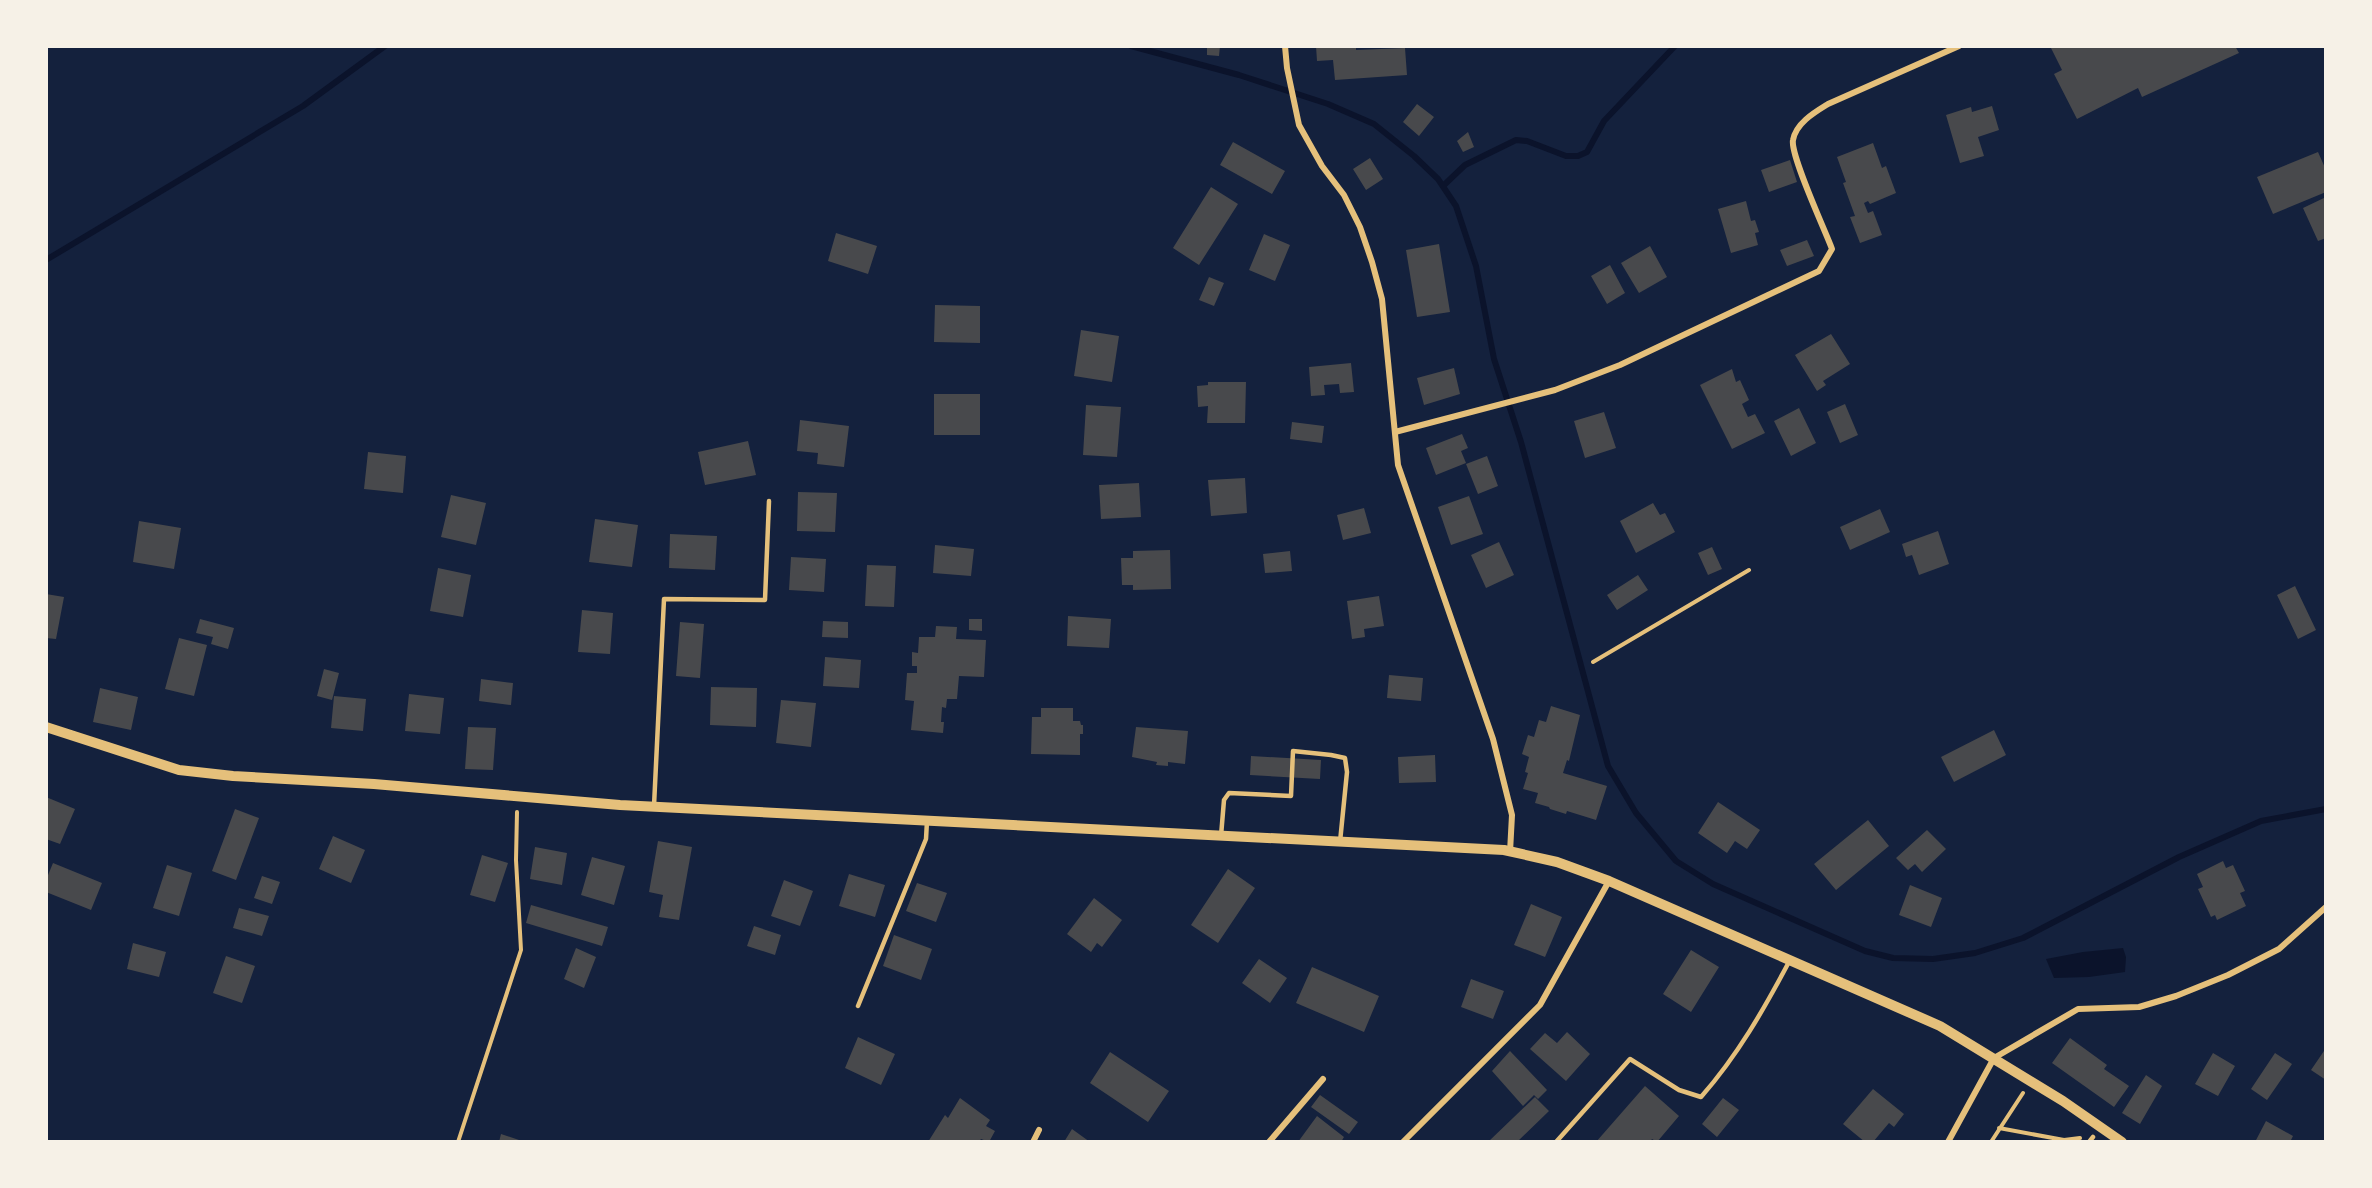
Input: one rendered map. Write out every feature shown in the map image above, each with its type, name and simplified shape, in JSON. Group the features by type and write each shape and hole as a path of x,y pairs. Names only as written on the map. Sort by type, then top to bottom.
{"street":[{"path":"1285,46 1288,74 1299,125 1322,166 1344,195 1360,227 1372,262 1382,299 1398,465 1491,731 1512,815 1510,852"},
{"path":"1395,432 1555,390 1620,365 1820,271 1832,249 1797,159 1792,141 1796,133 1812,114 1828,104 1959,46"},
{"path":"46,727 179,770 233,776 374,784 654,806 1510,852 1557,862 1609,881 1940,1026 2064,1101 2122,1142"},
{"path":"1403,1142 1540,1005 1609,881"},
{"path":"1948,1142 1994,1058 2078,1009 2139,1007 2176,996 2228,975 2279,949 2325,907"},
{"path":"1269,1142 1323,1079"},
{"path":"1033,1142 1040,1130"}],"lane":[{"path":"654,806 664,599 765,600 769,501"},
{"path":"1221,836 1224,800 1229,793 1291,796 1293,751 1331,754 1345,758 1347,772 1340,842"},
{"path":"858,1006 926,839 927,821"},
{"path":"1556,1142 1630,1059 1679,1090 1701,1097 1726,1069 1760,1016 1790,960"},
{"path":"2089,1142 2092,1137"}],"path":[{"path":"1593,662 1749,570"},
{"path":"458,1142 520,951 516,860 517,796"},
{"path":"1990,1142 2023,1092"},
{"path":"1999,1128 2064,1140 2092,1137"}],"water":[{"path":"2123,948 2126,957 2125,972 2089,977 2054,978 2046,959 2083,952"}],"building":[{"path":"1207,46 1220,46 1219,56 1207,55"},
{"path":"1316,46 1356,46 1356,50 1405,48 1407,75 1335,80 1333,60 1317,61"},
{"path":"2050,46 2235,46 2239,53 2142,97 2138,88 2077,119 2054,74 2062,70"},
{"path":"1417,104 1434,117 1419,136 1403,122"},
{"path":"1992,106 1999,130 1978,137 1984,156 1960,163 1946,115 1971,107 1972,112"},
{"path":"1468,132 1474,147 1463,152 1457,141"},
{"path":"1233,142 1285,171 1272,194 1220,165"},
{"path":"1873,143 1882,168 1886,166 1896,193 1870,204 1868,201 1864,203 1868,213 1873,211 1882,235 1860,243 1850,217 1855,216 1843,183 1846,182 1837,157"},
{"path":"2318,152 2326,170 2326,192 2273,214 2257,177"},
{"path":"1370,158 1383,179 1366,190 1353,169"},
{"path":"1790,160 1797,182 1769,192 1761,170"},
{"path":"1211,187 1238,204 1199,265 1173,248"},
{"path":"2326,197 2326,238 2318,241 2303,208"},
{"path":"1746,201 1751,221 1755,220 1759,232 1755,233 1758,245 1731,253 1718,209"},
{"path":"836,233 877,246 868,274 828,261"},
{"path":"1264,234 1290,245 1275,281 1249,270"},
{"path":"1807,240 1814,256 1787,266 1780,250"},
{"path":"1439,244 1450,312 1417,317 1406,250"},
{"path":"1650,246 1667,277 1639,293 1621,263"},
{"path":"1610,265 1625,293 1607,304 1591,276"},
{"path":"1209,277 1224,283 1214,306 1199,300"},
{"path":"935,305 980,306 980,343 934,342"},
{"path":"1081,330 1119,336 1112,382 1074,376"},
{"path":"1831,334 1850,364 1823,381 1826,385 1817,391 1795,355"},
{"path":"1351,363 1354,392 1340,393 1339,384 1324,385 1325,395 1311,396 1309,367"},
{"path":"1454,368 1460,394 1424,405 1417,378"},
{"path":"1732,369 1736,382 1740,380 1749,400 1742,404 1748,417 1755,414 1765,433 1732,449 1700,385"},
{"path":"1208,382 1246,382 1245,423 1207,423 1208,406 1198,407 1197,386 1208,385"},
{"path":"934,394 980,394 980,435 934,435"},
{"path":"1845,404 1858,435 1840,443 1827,412"},
{"path":"1086,405 1121,407 1117,457 1083,455"},
{"path":"1799,408 1816,443 1791,456 1774,421"},
{"path":"1604,412 1616,448 1585,458 1574,421"},
{"path":"800,420 849,426 844,467 817,464 818,453 797,451"},
{"path":"1292,422 1324,426 1322,443 1290,439"},
{"path":"1462,434 1468,448 1461,451 1466,463 1436,475 1426,448"},
{"path":"748,441 756,475 705,485 698,452"},
{"path":"368,452 406,456 403,493 364,489"},
{"path":"1487,456 1498,486 1478,494 1466,464"},
{"path":"1245,478 1247,513 1211,516 1208,480"},
{"path":"1139,483 1141,517 1101,519 1099,485"},
{"path":"798,492 837,493 835,532 797,531"},
{"path":"451,495 486,503 476,545 441,537"},
{"path":"1469,496 1483,534 1451,545 1438,507"},
{"path":"1653,503 1660,515 1665,513 1675,532 1636,553 1620,521"},
{"path":"1364,508 1371,533 1343,540 1337,515"},
{"path":"1880,509 1890,532 1850,550 1840,527"},
{"path":"595,519 638,525 632,567 589,562"},
{"path":"139,521 181,528 174,569 133,562"},
{"path":"1938,531 1949,564 1919,575 1912,555 1906,557 1902,544"},
{"path":"670,534 717,536 715,570 669,568"},
{"path":"1499,542 1514,575 1486,588 1471,555"},
{"path":"935,545 974,549 971,576 933,573"},
{"path":"1712,547 1722,569 1708,575 1698,553"},
{"path":"1170,550 1171,589 1133,590 1133,585 1122,585 1121,558 1133,558 1133,551"},
{"path":"1290,551 1292,571 1265,573 1263,554"},
{"path":"791,557 826,559 824,592 789,590"},
{"path":"867,565 896,566 894,607 865,606"},
{"path":"438,568 471,575 463,617 430,611"},
{"path":"1638,575 1648,590 1617,610 1607,595"},
{"path":"2295,586 2316,630 2298,639 2277,595"},
{"path":"46,594 64,597 56,639 46,638"},
{"path":"1379,596 1384,626 1364,629 1365,637 1352,639 1347,601"},
{"path":"582,610 613,613 610,654 578,652"},
{"path":"1068,616 1111,619 1109,648 1067,646"},
{"path":"200,619 234,628 228,649 211,644 213,637 196,633"},
{"path":"969,619 982,619 982,631 969,630"},
{"path":"823,621 848,622 848,638 822,637"},
{"path":"680,622 704,624 700,678 676,676"},
{"path":"936,626 957,627 956,639 986,640 984,677 959,676 957,699 947,699 946,708 942,707 943,733 911,730 914,701 905,700 907,673 917,673 917,666 912,666 912,652 918,653 919,637 935,637"},
{"path":"179,638 207,645 194,696 165,689"},
{"path":"825,657 861,660 859,688 823,686"},
{"path":"324,669 339,673 332,700 317,696"},
{"path":"1389,675 1423,678 1421,701 1387,698"},
{"path":"481,679 513,683 511,705 479,701"},
{"path":"711,687 757,688 756,727 710,725"},
{"path":"100,688 138,697 131,730 93,722"},
{"path":"409,694 444,698 440,734 405,731"},
{"path":"334,696 366,699 363,731 331,728"},
{"path":"781,700 816,703 811,747 776,743"},
{"path":"1551,706 1580,715 1569,761 1567,760 1563,773 1607,786 1596,820 1567,811 1566,814 1535,803 1538,793 1523,789 1528,773 1525,772 1529,757 1522,754 1528,735 1534,737 1539,720 1546,722"},
{"path":"1041,708 1073,708 1073,721 1080,721 1083,725 1083,734 1080,734 1080,755 1031,754 1032,717 1041,717"},
{"path":"468,727 496,728 493,770 465,769"},
{"path":"1136,727 1188,731 1185,764 1168,762 1168,766 1156,765 1157,762 1132,757"},
{"path":"1994,730 2006,755 1954,782 1941,757"},
{"path":"1435,755 1436,782 1399,783 1398,757"},
{"path":"1251,756 1321,760 1320,779 1250,775"},
{"path":"46,797 75,809 60,844 46,839"},
{"path":"1718,802 1760,830 1747,849 1735,841 1727,853 1698,833"},
{"path":"235,809 259,818 236,880 212,871"},
{"path":"1868,820 1889,846 1836,890 1814,864"},
{"path":"1927,830 1946,849 1922,872 1915,864 1908,870 1896,858"},
{"path":"333,836 365,850 351,883 319,869"},
{"path":"658,841 692,847 679,920 659,917 663,895 649,892"},
{"path":"535,847 567,853 562,885 530,879"},
{"path":"482,855 508,863 495,902 470,895"},
{"path":"592,857 625,866 614,905 581,895"},
{"path":"2223,861 2226,868 2233,865 2245,891 2240,893 2246,906 2217,920 2215,915 2211,917 2198,889 2203,887 2197,874"},
{"path":"53,863 102,883 91,910 46,892 46,880"},
{"path":"167,865 192,873 179,916 153,908"},
{"path":"1228,869 1255,888 1218,943 1191,925"},
{"path":"849,874 885,885 875,917 839,906"},
{"path":"262,876 280,882 272,904 254,898"},
{"path":"784,880 813,891 800,926 771,916"},
{"path":"917,883 947,893 936,922 906,911"},
{"path":"1910,885 1942,898 1931,927 1899,915"},
{"path":"1094,898 1122,920 1102,947 1097,943 1091,952 1067,934"},
{"path":"1531,904 1562,917 1545,957 1514,945"},
{"path":"531,905 608,927 602,946 526,923"},
{"path":"239,908 269,916 262,936 233,928"},
{"path":"754,926 781,935 775,955 747,946"},
{"path":"894,935 932,949 921,980 883,966"},
{"path":"133,943 166,952 159,977 127,969"},
{"path":"576,948 596,957 584,988 564,979"},
{"path":"1691,950 1719,967 1691,1012 1663,994"},
{"path":"226,956 255,966 242,1003 213,993"},
{"path":"1259,959 1287,978 1270,1003 1242,983"},
{"path":"1312,967 1379,996 1364,1032 1296,1003"},
{"path":"1471,979 1504,991 1493,1019 1461,1007"},
{"path":"1567,1032 1590,1054 1566,1081 1530,1049 1545,1033 1557,1043"},
{"path":"858,1037 895,1054 881,1085 845,1068"},
{"path":"2070,1038 2107,1065 2104,1069 2129,1086 2114,1107 2052,1063"},
{"path":"2326,1048 2326,1080 2311,1070"},
{"path":"1510,1051 1547,1090 1538,1099 1534,1095 1523,1106 1492,1071"},
{"path":"1110,1052 1169,1091 1148,1122 1090,1083"},
{"path":"2213,1053 2235,1066 2218,1096 2195,1084"},
{"path":"2275,1053 2292,1064 2267,1100 2251,1089"},
{"path":"2146,1075 2162,1086 2140,1124 2122,1113"},
{"path":"1645,1086 1679,1116 1657,1142 1652,1139 1650,1142 1596,1142"},
{"path":"1873,1089 1904,1114 1894,1127 1889,1123 1873,1142 1865,1142 1843,1124"},
{"path":"1320,1095 1358,1122 1349,1134 1311,1107"},
{"path":"1535,1097 1549,1111 1517,1142 1488,1142"},
{"path":"960,1098 990,1120 986,1126 995,1131 989,1142 981,1139 979,1142 928,1142 945,1115 948,1118"},
{"path":"1723,1098 1739,1110 1717,1137 1702,1124"},
{"path":"1317,1116 1344,1137 1341,1142 1298,1142"},
{"path":"2266,1121 2293,1136 2290,1142 2255,1142"},
{"path":"1072,1129 1090,1142 1064,1142"},
{"path":"501,1134 522,1141 522,1142 499,1142"}],"waterway":[{"path":"46,260 303,106 385,46"},
{"path":"1131,46 1239,75 1328,104 1374,124 1414,156 1438,179 1456,206 1476,266 1494,359 1521,442 1608,766 1636,813 1676,861 1713,884 1865,951 1893,958 1933,959 1975,953 2023,938 2179,857 2261,821 2326,809"},
{"path":"1443,186 1465,165 1516,140 1527,141 1566,156 1578,156 1587,152 1604,121 1675,46"}]}
